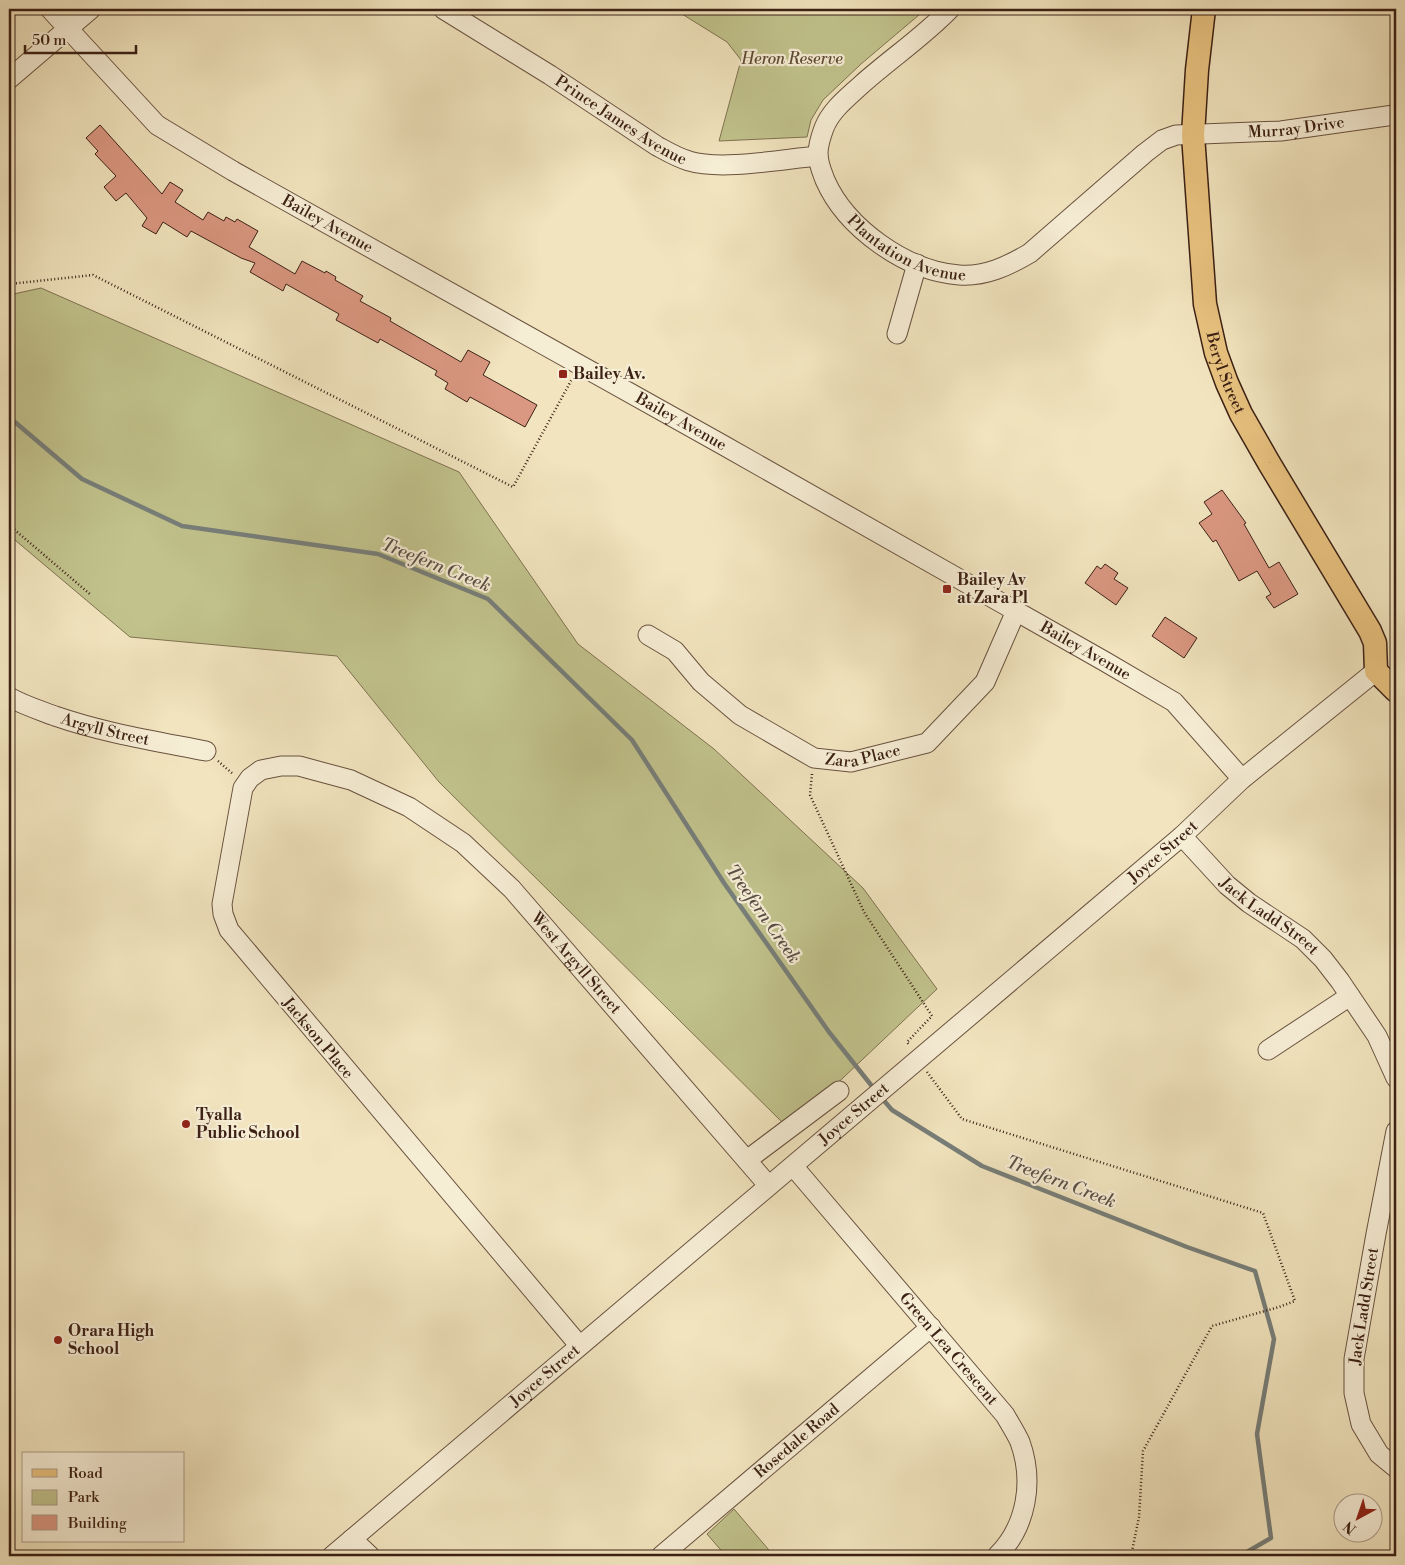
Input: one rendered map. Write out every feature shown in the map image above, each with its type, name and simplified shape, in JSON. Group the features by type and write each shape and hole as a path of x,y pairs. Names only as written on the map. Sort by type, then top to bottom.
{"main road":[{"name":"Beryl Street","path":"1204,9 1196,70 1193,135 1205,304 1216,353 1226,383 1241,414 1370,631 1375,643 1376,671"},
{"path":"1376,671 1396,691"}],"street":[{"name":"Bailey Avenue","path":"50,9 157,125 233,171 1016,611 1174,702 1242,779"},
{"path":"9,80 91,9"},
{"name":"Prince James Avenue","path":"443,9 676,157 690,162 710,165 818,156"},
{"path":"818,156 825,126 837,108 866,80 950,9"},
{"name":"Murray Drive","path":"1193,135 1282,131 1396,118"},
{"name":"Plantation Avenue","path":"818,156 821,170 830,190 848,217 860,229 916,264 960,275 994,271 1030,253 1162,140 1176,135 1193,135"},
{"path":"897,334 916,264"},
{"name":"Zara Place","path":"648,635 675,650 701,682 740,715 814,758 851,762 927,743 985,682 1016,611"},
{"name":"Joyce Street","path":"332,1556 1182,836 1242,779 1376,671"},
{"name":"Argyll Street","path":"9,696 20,703 82,725 123,735 206,750"},
{"name":"West Argyll Street","path":"245,783 261,770 288,766 299,766 351,780 409,807 463,843 512,889 768,1185"},
{"name":"Jackson Place","path":"245,783 222,904 223,914 229,930 580,1345"},
{"name":"Jack Ladd Street","path":"1182,836 1227,885 1249,903 1303,940 1323,960 1377,1036 1396,1078"},
{"path":"1268,1050 1350,996"},
{"path":"747,1160 839,1091"},
{"name":"Jack Ladd Street","path":"1396,1131 1354,1359 1354,1393 1361,1424 1378,1454 1396,1468"},
{"name":"Green Lea Crescent","path":"793,1166 1005,1415 1019,1442 1027,1471 1026,1498 1018,1527 997,1556"},
{"name":"Rosedale Road","path":"661,1556 931,1327"},
{"path":"352,1539 370,1556"}],"path":[{"path":"9,284 93,275 513,487 579,365"},
{"path":"9,525 91,595"},
{"path":"206,750 245,783"},
{"path":"814,758 810,796 864,912 932,1016 907,1042 918,1060 962,1119 1263,1213 1296,1301 1212,1326 1143,1451 1139,1517 1131,1556"}],"green space":[{"name":"Heron Reserve","path":"674,9 926,9 861,64 823,100 811,120 807,137 719,141 741,60 727,42"},
{"path":"41,288 459,472 578,644 714,749 863,888 937,989 789,1129 439,782 337,656 130,637 9,535 9,295"},
{"path":"734,1509 774,1556 726,1556 707,1534"}],"building":[{"path":"100,125 162,194 170,182 183,190 175,202 203,220 208,212 224,221 226,217 235,222 237,219 258,231 249,247 295,274 302,261 325,273 326,271 336,277 335,280 363,296 360,301 391,318 390,321 461,362 468,350 490,362 483,375 537,405 525,427 470,397 467,402 445,389 448,383 435,375 437,371 380,339 378,343 336,320 339,314 286,284 283,291 250,272 255,263 241,258 191,231 187,237 163,222 156,234 142,226 147,218 126,193 116,201 104,187 116,176 95,154 98,151 86,138"},
{"path":"1222,490 1246,523 1244,524 1269,568 1279,562 1298,594 1274,608 1266,597 1271,594 1257,571 1239,581 1216,540 1213,542 1199,523 1212,514 1204,502"},
{"path":"1105,564 1118,573 1114,579 1128,588 1116,605 1085,583 1097,566 1101,569"},
{"path":"1165,617 1197,638 1184,658 1152,636"}],"waterway":[{"name":"Treefern Creek","path":"9,417 82,479 182,526 378,554 488,599 632,740 724,883 829,1032 875,1090"},
{"name":"Treefern Creek","path":"880,1096 892,1110 982,1166 1187,1247 1255,1271 1274,1339 1257,1434 1271,1538 1240,1556"}],"place":[{"name":"Bailey Av.","path":"563,374"},
{"name":"Bailey Av at Zara Pl","path":"947,589"},
{"name":"Tyalla Public School","path":"186,1124"},
{"name":"Orara High School","path":"58,1340"}]}
